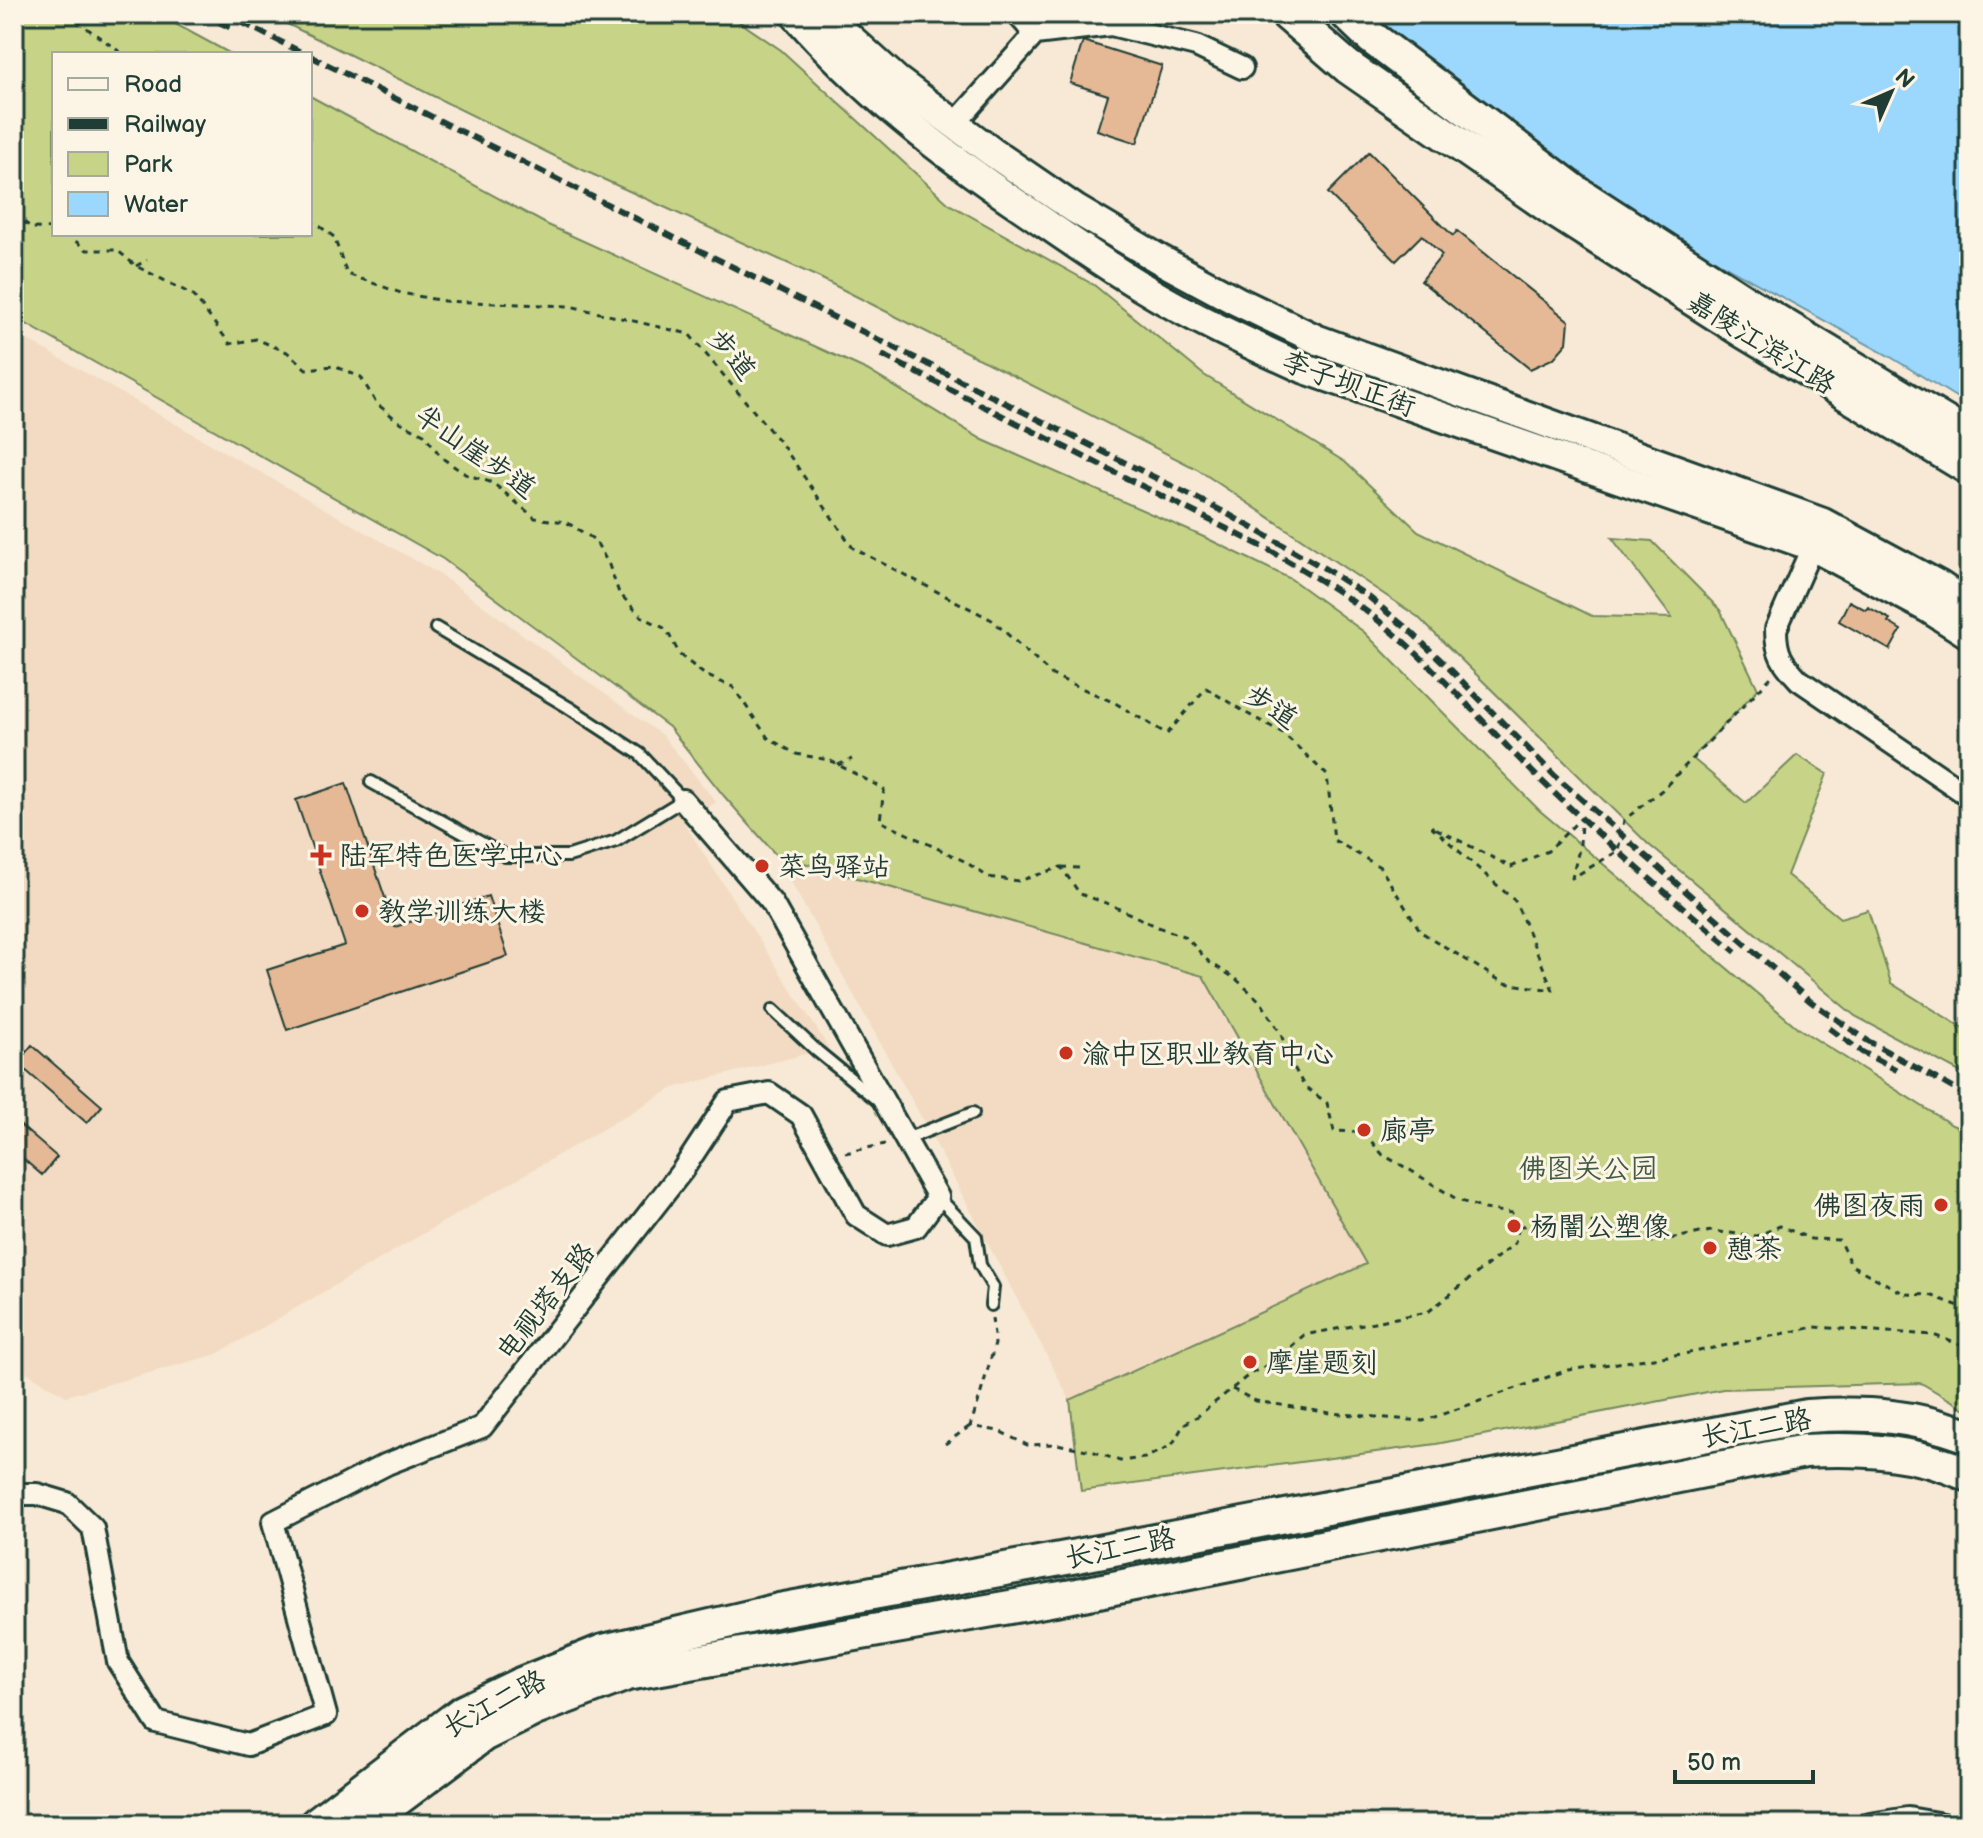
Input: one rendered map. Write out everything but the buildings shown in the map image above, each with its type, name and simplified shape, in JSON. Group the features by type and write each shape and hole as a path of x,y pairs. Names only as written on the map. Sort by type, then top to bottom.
{"main road":[{"name":"李子坝正街","path":"795,14 827,50 879,99 966,169 1143,288 1226,333 1305,369 1817,534"},
{"name":"李子坝正街","path":"827,14 875,61 954,125 1075,209 1237,301 1318,340 1817,534 1934,597 1969,606"},
{"path":"1287,14 1348,67 1566,202"},
{"path":"1347,14 1566,202"},
{"name":"嘉陵江滨江路","path":"1566,202 1755,308 1969,437"},
{"name":"嘉陵江滨江路","path":"1566,202 1743,331 1969,468"},
{"name":"李子坝正街","path":"1934,597 1969,634"},
{"name":"长江二路","path":"316,1824 463,1712 521,1684 603,1651 779,1610 1807,1416 1891,1416 1937,1424 1969,1436"},
{"name":"长江二路","path":"364,1824 483,1735 535,1709 627,1674 1078,1595 1805,1451 1884,1451 1929,1459 1969,1475"}],"street":[{"path":"1017,14 1035,34"},
{"path":"954,125 1035,34 1111,25 1196,46 1242,68"},
{"path":"1817,534 1776,629 1776,646 1783,664 1799,680 1969,796"},
{"path":"683,800 772,903 938,1197"},
{"name":"电视塔支路","path":"14,1494 37,1494 67,1503 93,1528 118,1662 156,1722 248,1745 326,1715 273,1522 387,1464 482,1427 682,1171 728,1101 769,1093 801,1115 856,1215 887,1235 916,1227 938,1197"},
{"path":"1870,1824 1908,1818 1943,1824"}],"lane":[{"path":"371,782 505,856 569,856 616,841 683,800 640,754 436,628"},
{"path":"773,1010 888,1109"},
{"path":"906,1139 973,1113"},
{"path":"938,1197 976,1237 980,1265 993,1287 991,1305"}],"path":[{"path":"67,14 120,52"},
{"path":"14,215 32,228 52,229"},
{"name":"步道","path":"312,220 334,237 347,274 401,293 444,301 570,306 689,334 783,446 853,548 992,620 1052,675 1115,703 1167,734 1206,688 1283,733 1327,775 1334,840 1380,867 1421,932 1504,983 1553,990 1515,901 1431,826 1511,867 1548,851 1581,818 1580,845 1572,878 1618,851 1624,820 1662,790 1783,664"},
{"name":"半山崖步道","path":"69,236 87,250 117,250 136,266 193,295 230,344 256,339 287,352 306,369 333,366 361,377 376,403 398,421 424,434 442,458 465,474 493,483 535,518 566,522 595,540 609,565 619,593 641,616 666,629 680,655 705,675 733,687 768,738 796,754 829,760 884,789 880,821 964,861 988,877 1019,881 1061,867"},
{"path":"136,266 147,260"},
{"path":"838,765 852,759"},
{"path":"1061,867 1079,868"},
{"path":"970,1426 999,1431 1027,1445 1057,1444 1120,1461 1145,1458 1172,1445 1184,1424 1250,1374 1275,1361 1304,1335 1428,1312 1515,1243 1519,1226 1512,1213 1484,1209 1458,1200 1383,1155 1363,1132 1334,1131 1327,1103 1304,1086 1281,1034 1261,1002 1236,979 1209,962 1186,937 1080,894 1061,867"},
{"path":"826,1158 906,1139"},
{"path":"1519,1226 1599,1222 1624,1234 1653,1242 1711,1231 1757,1236 1780,1226 1811,1239 1839,1240 1851,1265 1905,1294 1930,1295 1969,1312"},
{"path":"945,1444 970,1426 978,1403 995,1344 991,1305"},
{"path":"1231,1388 1256,1401 1330,1413 1423,1421 1568,1370 1689,1353 1815,1327 1933,1335 1969,1348"}],"shaded area":[{"name":"陆军特色医学中心","path":"14,332 439,574 663,736 716,802 684,823 829,1048 673,1088 217,1354 66,1396 14,1365"},
{"name":"渝中区职业教育中心","path":"776,855 1203,976 1367,1264 1070,1400 929,1131"}],"green space":[{"name":"佛图关公园","path":"14,14 157,14 227,52 52,52 52,236 312,236 312,97 548,225 867,370 983,440 1206,538 1291,579 1364,632 1539,810 1798,1028 1952,1125 1969,1132 1969,1411 1921,1383 1723,1389 1436,1444 1081,1491 1070,1400 1366,1264 1203,976 776,855 669,727 443,559 14,317"},
{"path":"267,14 728,14 781,50 949,204 1094,285 1204,375 1345,462 1418,531 1592,616 1672,618 1612,538 1652,541 1720,610 1758,689 1692,758 1746,803 1797,755 1827,774 1787,875 1840,918 1868,910 1891,983 1969,1032 1969,1077 1855,1016 1648,844 1418,617 1197,469 820,278 583,170"}],"water":[{"path":"1367,14 1969,14 1969,405 1889,356 1687,245 1364,42"}],"railway":[{"path":"203,14 235,30"},
{"path":"225,14 301,52"},
{"path":"312,57 1226,513 1324,568 1370,598 1410,631 1555,776 1810,1001 1868,1041 1969,1097"},
{"path":"882,355 1269,550 1356,604 1423,660 1572,809 1736,952"},
{"path":"1829,1028 1862,1052 1897,1070"}],"place":[{"name":"陆军特色医学中心","path":"321,855"},
{"name":"菜鸟驿站","path":"762,866"},
{"name":"教学训练大楼","path":"362,911"},
{"name":"渝中区职业教育中心","path":"1066,1053"},
{"name":"廊亭","path":"1364,1130"},
{"name":"佛图夜雨","path":"1941,1205"},
{"name":"杨闇公塑像","path":"1514,1226"},
{"name":"憩茶","path":"1710,1248"},
{"name":"摩崖题刻","path":"1250,1362"}]}
